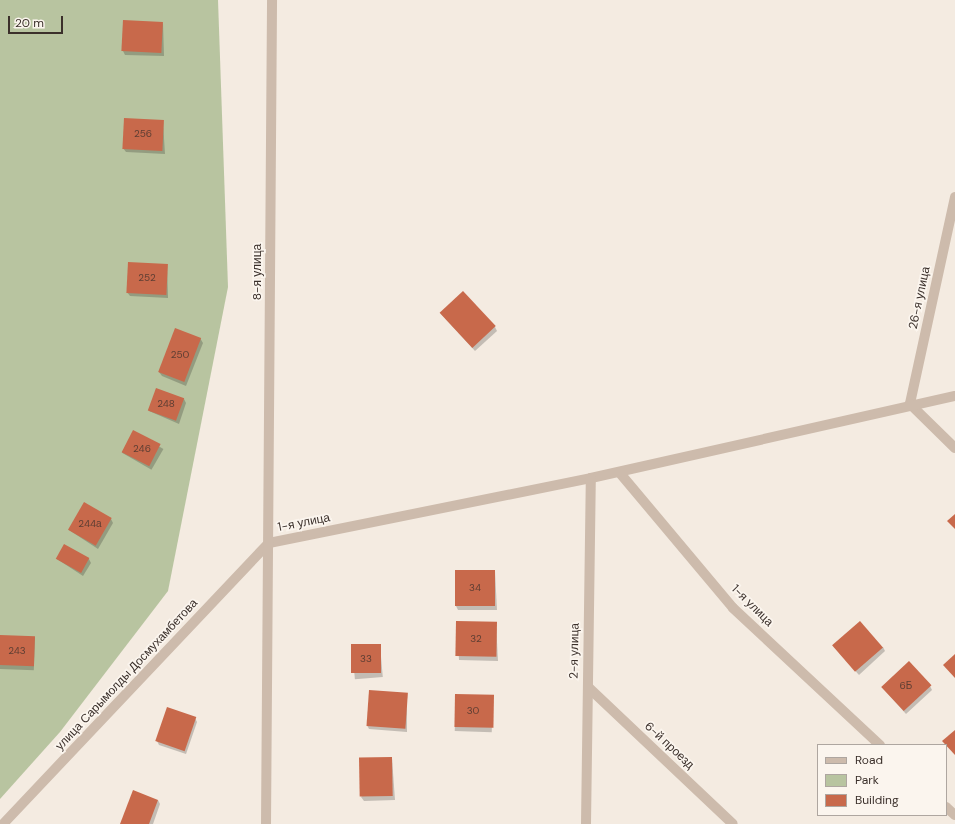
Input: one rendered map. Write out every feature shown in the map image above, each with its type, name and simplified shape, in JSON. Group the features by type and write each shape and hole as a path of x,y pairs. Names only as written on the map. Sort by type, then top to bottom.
{"street":[{"name":"8-я улица","path":"269,543 272,0"},
{"name":"26-я улица","path":"910,404 955,197"},
{"name":"1-я улица","path":"266,824 269,543 591,478 910,404 955,396"},
{"path":"910,404 955,448"},
{"name":"1-я улица","path":"619,472 734,608 879,744"},
{"name":"2-я улица","path":"586,824 591,478"},
{"name":"улица Сарымолды Досмухамбетова","path":"3,824 269,543"},
{"name":"6-й проезд","path":"588,687 733,824"},
{"path":"947,808 955,815"}],"green space":[{"path":"0,0 218,0 228,287 168,591 60,732 0,799"}],"building":[{"path":"123,20 163,22 161,53 121,51"},
{"path":"124,118 164,120 162,151 122,149"},
{"path":"128,262 168,264 166,295 126,293"},
{"path":"463,291 496,326 472,348 440,313"},
{"path":"175,328 201,338 184,382 158,372"},
{"path":"156,388 184,398 176,421 148,411"},
{"path":"133,430 161,444 149,466 122,452"},
{"path":"84,502 112,518 96,546 68,530"},
{"path":"955,514 955,529 947,521"},
{"path":"64,544 89,558 81,573 56,559"},
{"path":"455,570 495,570 495,606 455,606"},
{"path":"456,621 497,622 496,657 455,656"},
{"path":"860,621 883,647 855,672 832,645"},
{"path":"0,635 35,636 34,666 0,665"},
{"path":"351,644 381,644 381,673 351,673"},
{"path":"955,654 955,678 943,665"},
{"path":"909,661 932,685 904,711 881,687"},
{"path":"369,690 408,693 405,729 366,726"},
{"path":"455,694 494,695 493,728 454,727"},
{"path":"167,707 196,717 185,751 155,741"},
{"path":"955,730 955,755 947,746 947,744 942,741"},
{"path":"392,757 393,796 360,797 359,758"},
{"path":"133,790 158,800 149,824 120,824"}]}
